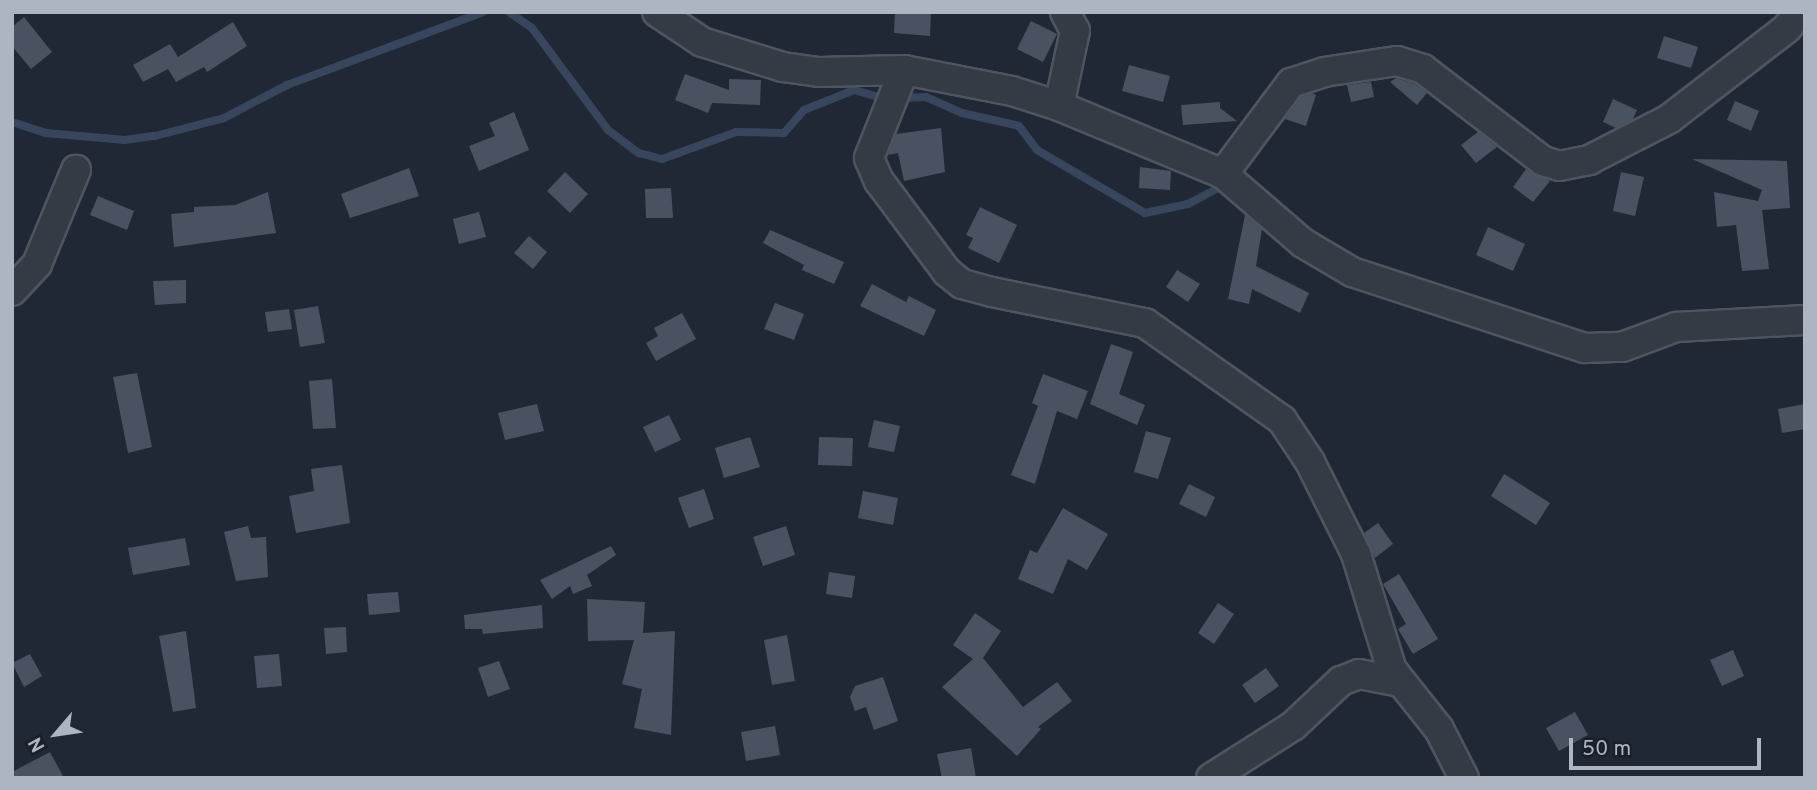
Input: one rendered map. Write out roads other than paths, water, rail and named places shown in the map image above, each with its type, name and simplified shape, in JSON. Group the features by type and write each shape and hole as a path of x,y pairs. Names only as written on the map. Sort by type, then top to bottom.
{"street":[{"path":"657,12 702,42 783,67 819,72 904,70 1012,92 1059,106 1223,174 1303,243 1352,272 1585,348 1622,348 1676,327 1805,320"},
{"path":"1059,106 1075,31 1065,12"},
{"path":"1223,174 1291,83 1324,72 1397,61 1423,69 1543,161 1559,166 1589,160 1669,119 1787,28 1800,12"},
{"path":"904,70 869,158 879,181 947,272 962,284 992,292 1146,323 1282,420 1304,451 1350,540 1400,682 1439,729 1464,778"},
{"path":"12,291 37,264 76,170"},
{"path":"1211,778 1293,726 1341,681 1359,674 1400,682"}],"waterway":[{"path":"12,122 46,133 125,140 155,136 224,118 287,85 483,12"},
{"path":"509,12 532,28 608,130 639,153 662,159 736,132 784,133 804,110 854,90 886,99"},
{"path":"899,98 926,97 962,113 1019,126 1037,150 1145,213 1188,204 1228,183"}]}
